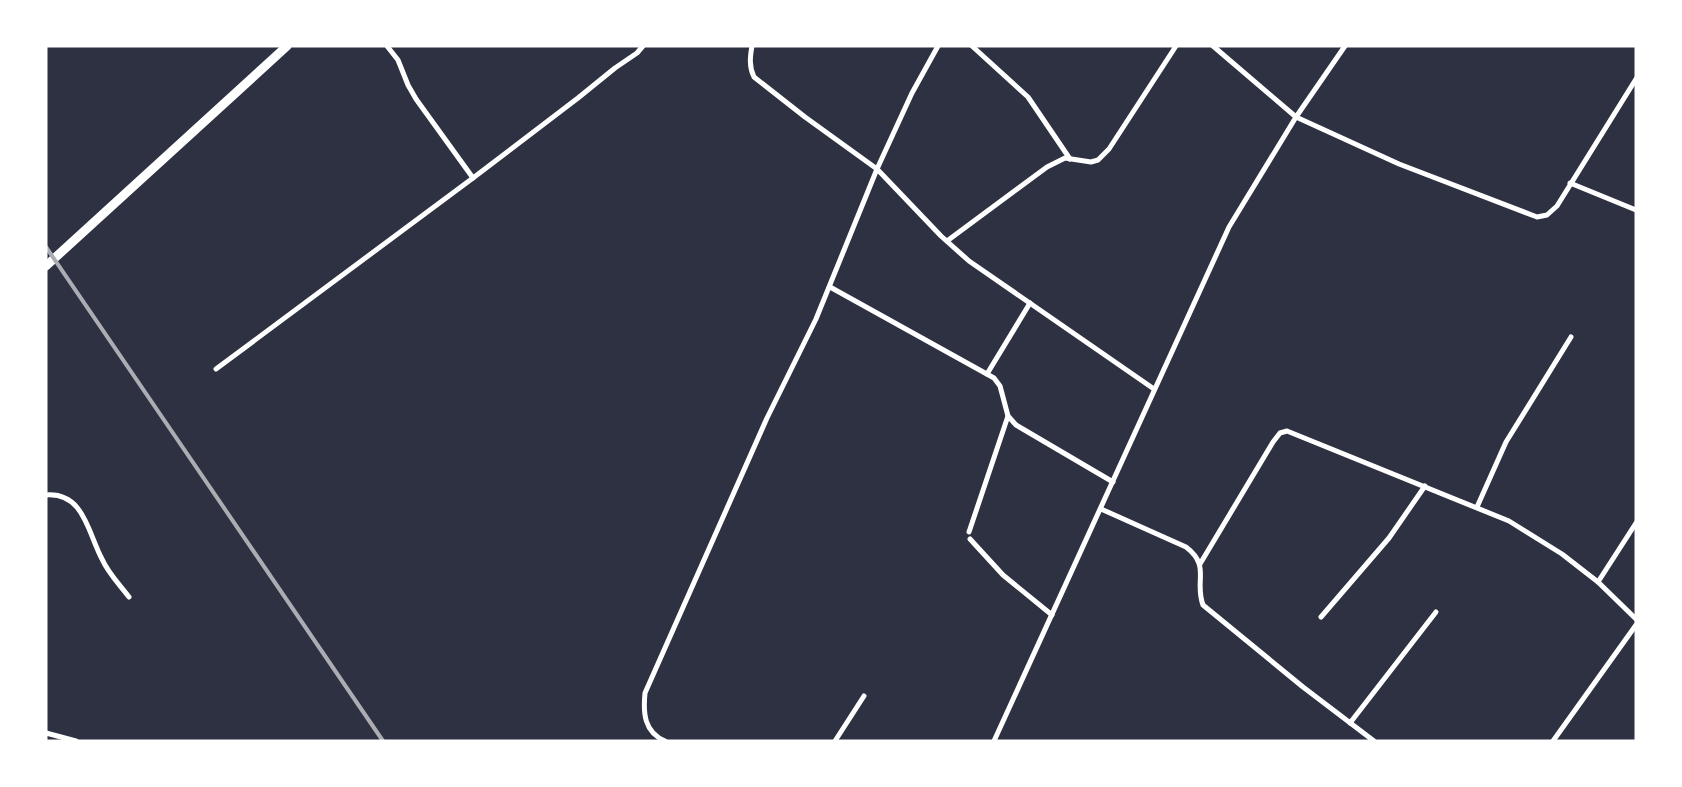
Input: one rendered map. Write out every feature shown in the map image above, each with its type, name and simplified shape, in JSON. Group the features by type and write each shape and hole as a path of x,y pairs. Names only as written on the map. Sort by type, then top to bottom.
{"street":[{"path":"46,266 287,46"},
{"path":"387,46 398,60 416,99 474,178"},
{"path":"216,369 474,178 637,53 643,46"},
{"path":"752,46 750,70 754,77 877,169 947,241 969,260 1154,389"},
{"path":"665,741 659,738 646,724 644,709 645,693 763,427 816,319 877,169 912,92 938,46"},
{"path":"972,46 1028,97 1070,159"},
{"path":"947,241 1047,167 1065,158 1091,162 1098,160 1109,149 1176,46"},
{"path":"1213,46 1296,117 1399,164 1537,217 1547,215 1557,206 1636,79"},
{"path":"994,741 1229,227 1296,117 1345,46"},
{"path":"1570,183 1636,210"},
{"path":"830,287 994,378 1000,386 1008,416 1021,428 1113,482"},
{"path":"987,374 1030,303"},
{"path":"1477,507 1506,442 1571,336"},
{"path":"969,532 1008,416"},
{"path":"1374,741 1303,687 1203,605 1199,596 1200,564 1280,433 1293,433 1509,521 1562,554 1598,582 1636,619"},
{"path":"1321,617 1389,538 1425,486"},
{"path":"46,495 64,496 70,500 84,517 103,561 129,597"},
{"path":"1101,509 1186,547 1194,554 1200,564"},
{"path":"1598,582 1636,523"},
{"path":"970,539 1003,575 1052,615"},
{"path":"1350,723 1436,612"},
{"path":"1553,741 1636,625"},
{"path":"835,741 864,696"},
{"path":"46,733 76,741"}],"railway":[{"path":"46,247 383,741"}]}
